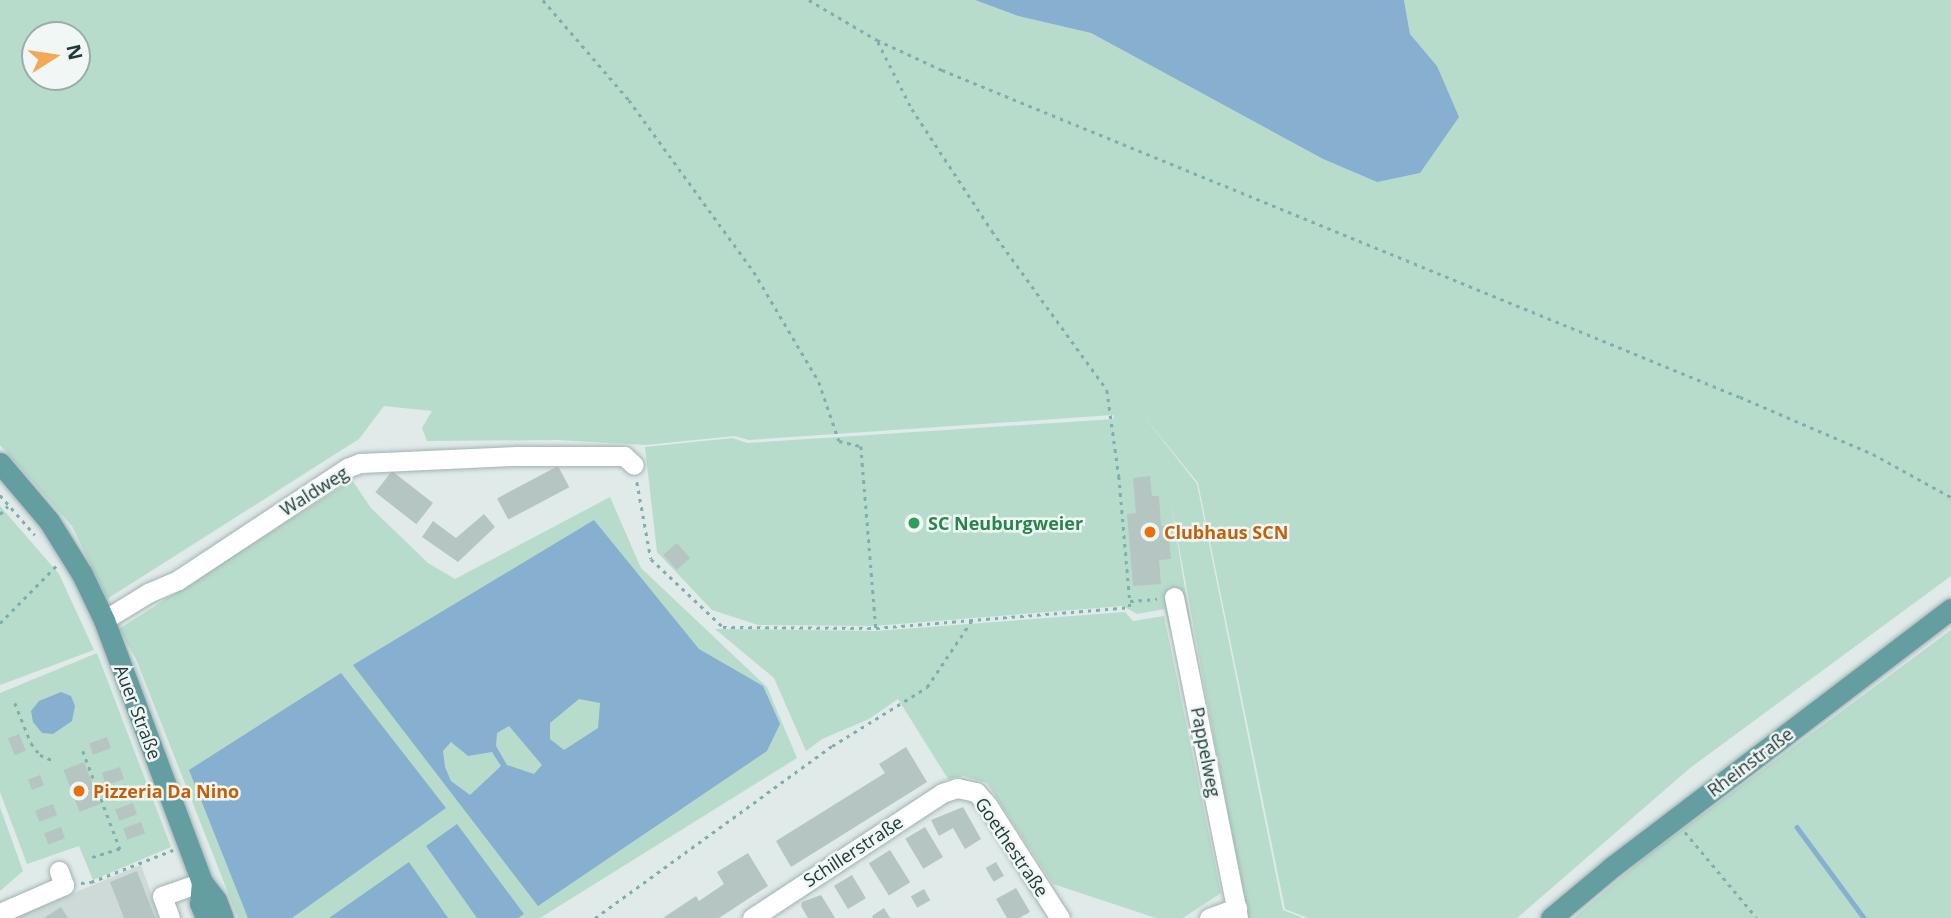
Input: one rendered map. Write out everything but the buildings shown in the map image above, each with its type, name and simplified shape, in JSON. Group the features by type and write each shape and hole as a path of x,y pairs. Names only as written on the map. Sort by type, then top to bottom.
{"main road":[{"name":"Auer Straße","path":"0,463 49,521 82,574 104,620 202,882 216,900 223,918"},
{"name":"Rheinstraße","path":"1550,918 1674,820 1951,610"},
{"name":"Auer Straße","path":"202,882 200,903 206,918"}],"street":[{"name":"Waldweg","path":"104,620 148,593 178,580 347,468 360,463 517,456 624,456 634,465"},
{"name":"Pappelweg","path":"1174,597 1238,913 1209,918"},
{"name":"Schillerstraße","path":"752,918 942,793 957,788"},
{"name":"Goethestraße","path":"957,788 976,792 988,806 1060,918"},
{"path":"0,913 61,878"},
{"path":"170,918 162,895 202,882"}],"path":[{"path":"543,0 629,100 754,272 818,382 839,441 861,446 876,628"},
{"path":"809,0 877,40 942,70 1740,397 1873,454 1951,496"},
{"path":"634,465 650,559 723,627 876,628 1129,607 1119,476 1107,390 992,231 912,109 877,40"},
{"path":"0,495 42,543"},
{"path":"0,623 59,562 64,573"},
{"path":"1130,601 1174,597"},
{"path":"595,918 832,746 927,687 972,620"},
{"path":"15,703 31,743 40,755 52,760"},
{"path":"83,751 120,849 90,858"},
{"path":"1674,820 1757,918"},
{"path":"61,878 91,882 175,849"}],"shaded area":[{"path":"141,865 160,918 14,918"}],"green space":[{"path":"0,0 975,0 1018,16 1091,33 1323,159 1377,182 1437,66 1410,34 1404,0 1951,0 1951,576 1690,768 1517,918 1308,918 1285,909 1198,483 1142,414 1197,484 1283,910 1303,918 1247,918 1171,503 1191,625 1169,629 1165,609 1137,614 1123,606 873,626 758,625 712,610 657,552 645,447 733,438 747,443 1114,419 1113,415 749,440 734,436 646,445 558,440 427,441 422,428 432,411 384,406 359,439 107,599 72,526 0,445"},
{"path":"352,480 371,508 428,563 455,579 610,497 641,568 767,687 797,758 540,918 238,918 136,659 119,629"},
{"path":"0,506 59,574 94,650 0,685"},
{"path":"1125,612 1133,621 1164,616 1221,893 1183,918 1156,918 1053,884 987,783 963,776 948,779 898,699 869,719 822,739 806,751 774,678 715,629 876,631"},
{"path":"1951,630 1951,918 1574,918 1644,858"},
{"path":"97,653 171,847 93,880 79,846 27,864 0,792 0,693"},
{"path":"0,807 23,871 0,891"}],"water":[{"path":"975,0 1404,0 1410,34 1437,66 1459,117 1420,173 1377,182 1323,159 1091,33 1018,16"},
{"path":"594,520 699,649 763,686 780,724 767,751 538,906 353,665","holes":["579,699 600,703 598,728 564,750 550,739 550,723","509,726 542,765 534,774 507,765 496,746 497,733","451,742 468,756 492,752 501,766 470,795 451,781 445,767 443,751"]},
{"path":"341,673 446,808 292,918 248,918 189,770"},
{"path":"61,692 71,696 75,706 72,721 53,734 42,733 33,722 31,711 39,701"},
{"path":"457,824 524,914 518,918 477,918 426,846"},
{"path":"409,862 448,918 329,918"}],"waterway":[{"path":"1797,827 1864,918"}],"place":[{"name":"SC Neuburgweier","path":"914,523"},
{"name":"Clubhaus SCN","path":"1150,532"},
{"name":"Pizzeria Da Nino","path":"79,791"}]}
